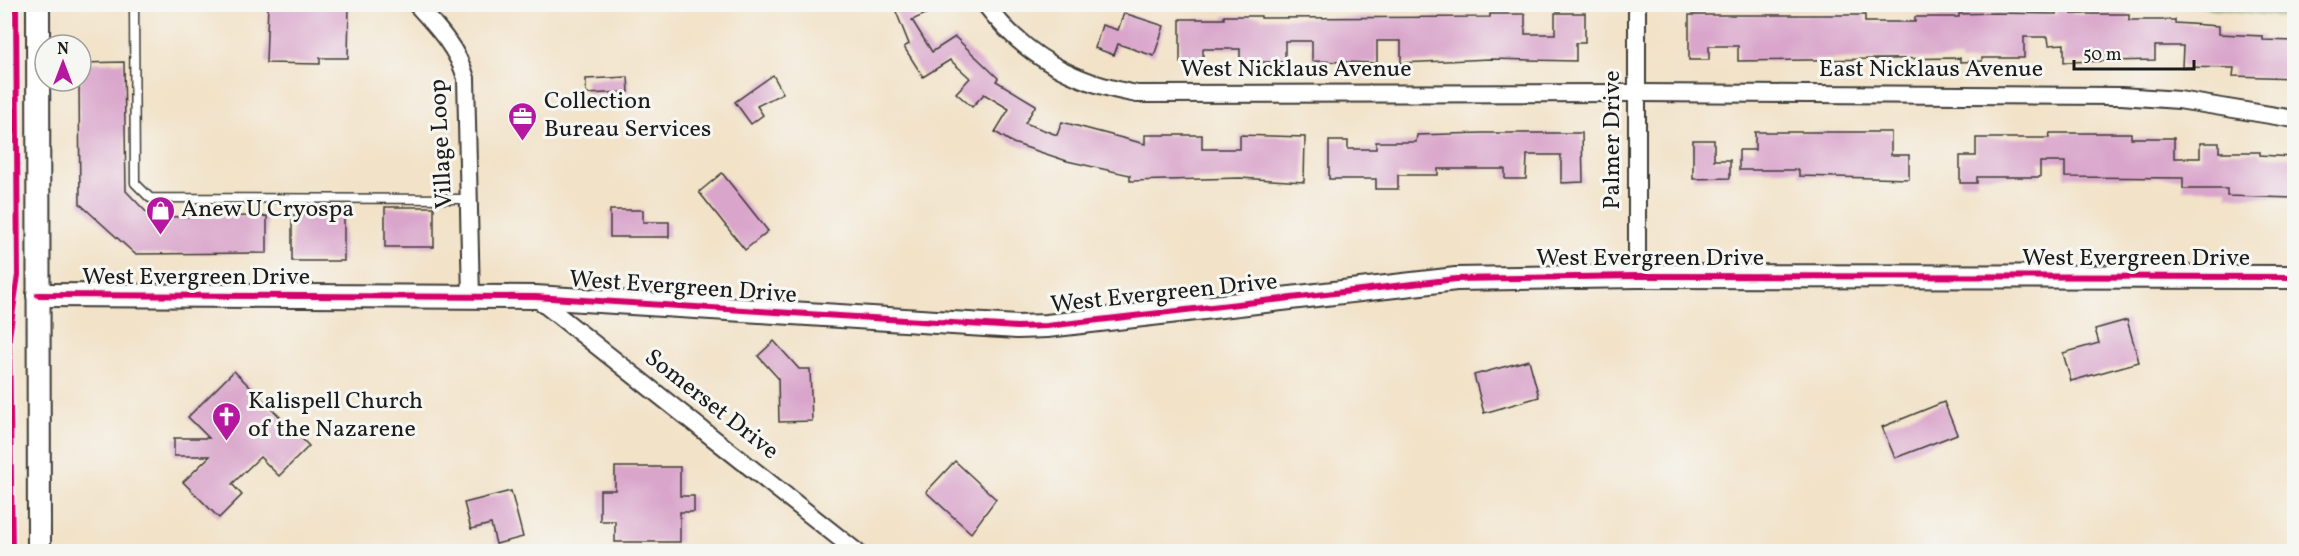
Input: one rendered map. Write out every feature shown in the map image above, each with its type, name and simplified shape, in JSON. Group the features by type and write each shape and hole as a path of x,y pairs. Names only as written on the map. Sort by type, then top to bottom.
{"street":[{"path":"38,4 39,552"},
{"name":"Village Loop","path":"416,4 441,31 456,54 466,78 471,297"},
{"name":"West Nicklaus Avenue","path":"985,4 1000,24 1022,46 1048,64 1095,85 1137,94 1638,93"},
{"name":"Palmer Drive","path":"1637,4 1637,276"},
{"name":"East Nicklaus Avenue","path":"1638,93 2121,96 2178,100 2295,119"},
{"name":"West Evergreen Drive","path":"38,295 535,297 1017,327 1456,279 1637,276 2295,277"},
{"name":"Somerset Drive","path":"535,297 857,552"}],"lane":[{"path":"134,4 135,183 150,198 470,199"}],"green space":[{"path":"2187,5 2294,5 2294,18"}],"building":[{"path":"268,4 349,4 348,58 320,58 320,64 266,63"},
{"path":"893,4 948,4 912,20 932,52 955,37 998,78 996,81 1036,105 1025,123 1057,135 1062,122 1145,144 1145,135 1202,135 1202,149 1240,149 1240,135 1305,137 1304,182 1240,178 1130,181 1130,175 1067,161 1013,143 995,132 1009,109 984,94 972,107 956,93 970,78 950,60 923,77 904,47 909,44"},
{"path":"2072,9 2072,14 2129,14 2129,20 2175,20 2175,23 2219,26 2219,34 2263,36 2263,40 2295,41 2295,78 2233,76 2234,68 2182,67 2183,46 2155,46 2155,60 2064,62 2064,44 2049,45 2048,37 2024,37 2024,58 1982,58 1982,61 1960,62 1960,58 1738,61 1738,46 1709,46 1709,60 1689,60 1689,15 1865,15 1865,22 1915,22 1915,17 1959,17 1959,14 1995,13 2056,14 2056,10"},
{"path":"1124,13 1164,26 1154,56 1118,44 1114,55 1095,48 1102,25 1118,30"},
{"path":"1555,13 1585,13 1585,43 1576,43 1576,61 1490,59 1401,63 1401,41 1377,41 1377,63 1312,61 1312,41 1285,41 1285,62 1240,62 1240,49 1203,49 1203,63 1180,63 1180,19 1224,19 1224,16 1261,16 1261,18 1490,17 1490,14 1525,14 1525,34 1555,34"},
{"path":"124,62 126,191 151,217 267,216 267,253 135,254 80,204 79,93 93,93 93,63"},
{"path":"773,75 783,93 757,106 763,115 751,124 735,102"},
{"path":"628,77 629,92 586,94 586,79"},
{"path":"1755,132 1891,132 1891,155 1909,155 1909,179 1799,176 1799,170 1739,170 1739,150 1755,150"},
{"path":"1582,133 1583,182 1561,183 1561,155 1527,155 1526,179 1505,179 1505,169 1438,169 1438,175 1398,175 1398,189 1376,189 1376,179 1329,179 1329,141 1348,141 1348,149 1376,149 1376,142 1416,142 1417,135"},
{"path":"2050,133 2131,133 2131,138 2174,138 2174,158 2200,158 2200,143 2219,143 2219,152 2260,152 2260,155 2292,157 2295,198 2227,196 2227,189 2183,189 2183,178 2065,177 2065,162 2040,162 2040,177 1977,177 1977,183 1960,183 1960,156 1976,156 1976,138 2049,138"},
{"path":"1693,140 1714,140 1714,160 1730,160 1730,178 1693,179"},
{"path":"722,173 768,231 745,250 699,192"},
{"path":"385,207 434,207 434,247 385,247"},
{"path":"610,210 643,210 643,222 669,222 669,237 610,237"},
{"path":"292,215 344,215 344,261 292,261"},
{"path":"2127,320 2139,362 2071,381 2063,353 2099,343 2095,329"},
{"path":"774,341 799,369 810,369 812,421 779,422 778,378 758,356"},
{"path":"1529,360 1539,397 1484,413 1474,375"},
{"path":"234,371 309,446 279,476 260,457 232,484 242,495 219,518 183,482 210,456 174,456 174,438 209,438 188,417"},
{"path":"1944,402 1957,434 1895,458 1882,427"},
{"path":"955,461 996,499 971,533 926,492"},
{"path":"615,467 680,467 680,496 694,496 694,512 680,512 680,542 615,542 615,521 600,521 600,490 615,490"},
{"path":"511,491 523,537 496,544 491,524 471,529 464,503"}],"cycle path":[{"path":"12,552 9,337 18,275 16,4"},
{"path":"38,295 535,297 1017,327 1047,326 1456,279 1637,276 2294,277"}],"place":[{"name":"Collection Bureau Services","path":"523,142"},
{"name":"Anew U Cryospa","path":"160,236"},
{"name":"Kalispell Church of the Nazarene","path":"227,442"}]}
